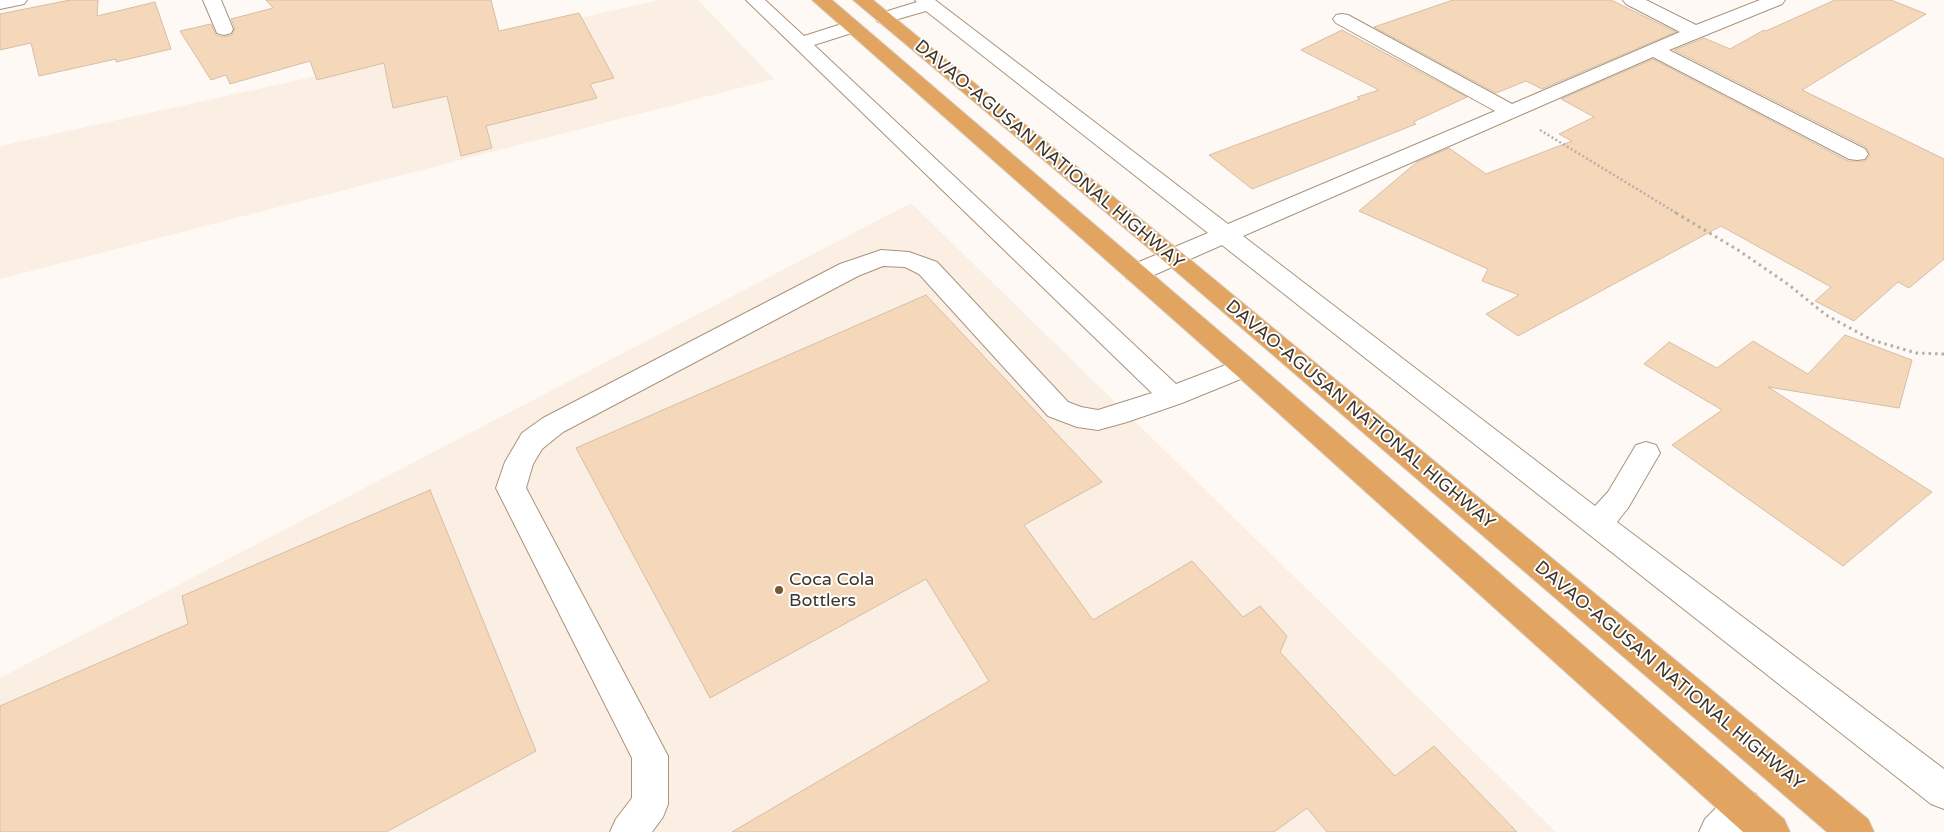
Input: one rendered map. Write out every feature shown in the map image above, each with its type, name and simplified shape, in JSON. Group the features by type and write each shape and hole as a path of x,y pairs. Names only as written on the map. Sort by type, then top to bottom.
{"highway":[{"name":"DAVAO-AGUSAN NATIONAL HIGHWAY","path":"821,0 1244,367 1771,832"},
{"name":"DAVAO-AGUSAN NATIONAL HIGHWAY","path":"862,0 1173,257 1855,832"}],"street":[{"path":"0,4 18,0"},
{"path":"212,0 224,29"},
{"path":"755,0 1172,396"},
{"path":"1632,0 1695,32"},
{"path":"1136,273 1695,32 1776,0"},
{"path":"884,18 927,2 1597,524 1944,791"},
{"path":"1342,19 1512,112"},
{"path":"801,43 851,27"},
{"path":"1654,50 1857,154"},
{"path":"629,832 650,804 650,756 511,488 519,462 532,441 553,424 850,270 881,258 909,260 928,268 1058,409 1077,417 1098,420 1172,396 1244,367"},
{"path":"1597,524 1618,500 1646,453"},
{"path":"1718,832 1743,807"}],"path":[{"path":"1512,112 1738,250 1789,285 1826,314 1872,340 1916,353 1944,354"}],"shaded area":[{"path":"660,0 698,0 774,79 0,279 0,146"},
{"path":"911,203 1556,832 0,832 0,678"}],"building":[{"path":"70,0 98,0 97,16 155,2 171,49 116,62 116,59 39,76 31,43 0,50 0,14"},
{"path":"266,0 491,0 499,31 579,13 614,78 590,84 597,98 486,126 492,148 461,156 447,96 393,108 384,63 317,80 310,61 230,84 226,75 211,80 180,31 211,24 216,35 223,37 232,35 235,28 231,19 273,8"},
{"path":"1453,0 1611,0 1676,32 1542,89 1526,81 1496,93 1374,27"},
{"path":"1835,0 1891,0 1926,14 1802,90 1944,159 1944,259 1909,288 1898,282 1854,321 1815,301 1831,287 1721,226 1518,336 1486,314 1519,295 1482,281 1488,269 1359,211 1417,162 1449,148 1486,174 1572,141 1559,134 1594,117 1561,99 1653,59 1848,161 1865,161 1870,155 1866,147 1674,50 1704,38 1730,49 1764,30 1766,31"},
{"path":"1342,30 1467,97 1413,122 1416,124 1252,189 1209,155 1360,99 1357,97 1379,90 1301,50"},
{"path":"926,295 1102,482 1024,525 1093,620 1192,561 1243,617 1260,606 1287,636 1280,652 1395,776 1434,746 1517,832 1327,832 1307,808 1274,832 732,832 989,681 926,579 710,698 576,448"},
{"path":"1845,335 1912,360 1899,408 1768,387 1932,492 1843,566 1672,445 1722,410 1644,364 1669,342 1717,368 1753,341 1808,374"},
{"path":"430,490 536,751 386,832 0,832 0,706 188,624 182,596"}],"place":[{"name":"Coca Cola Bottlers","path":"779,590"}]}
